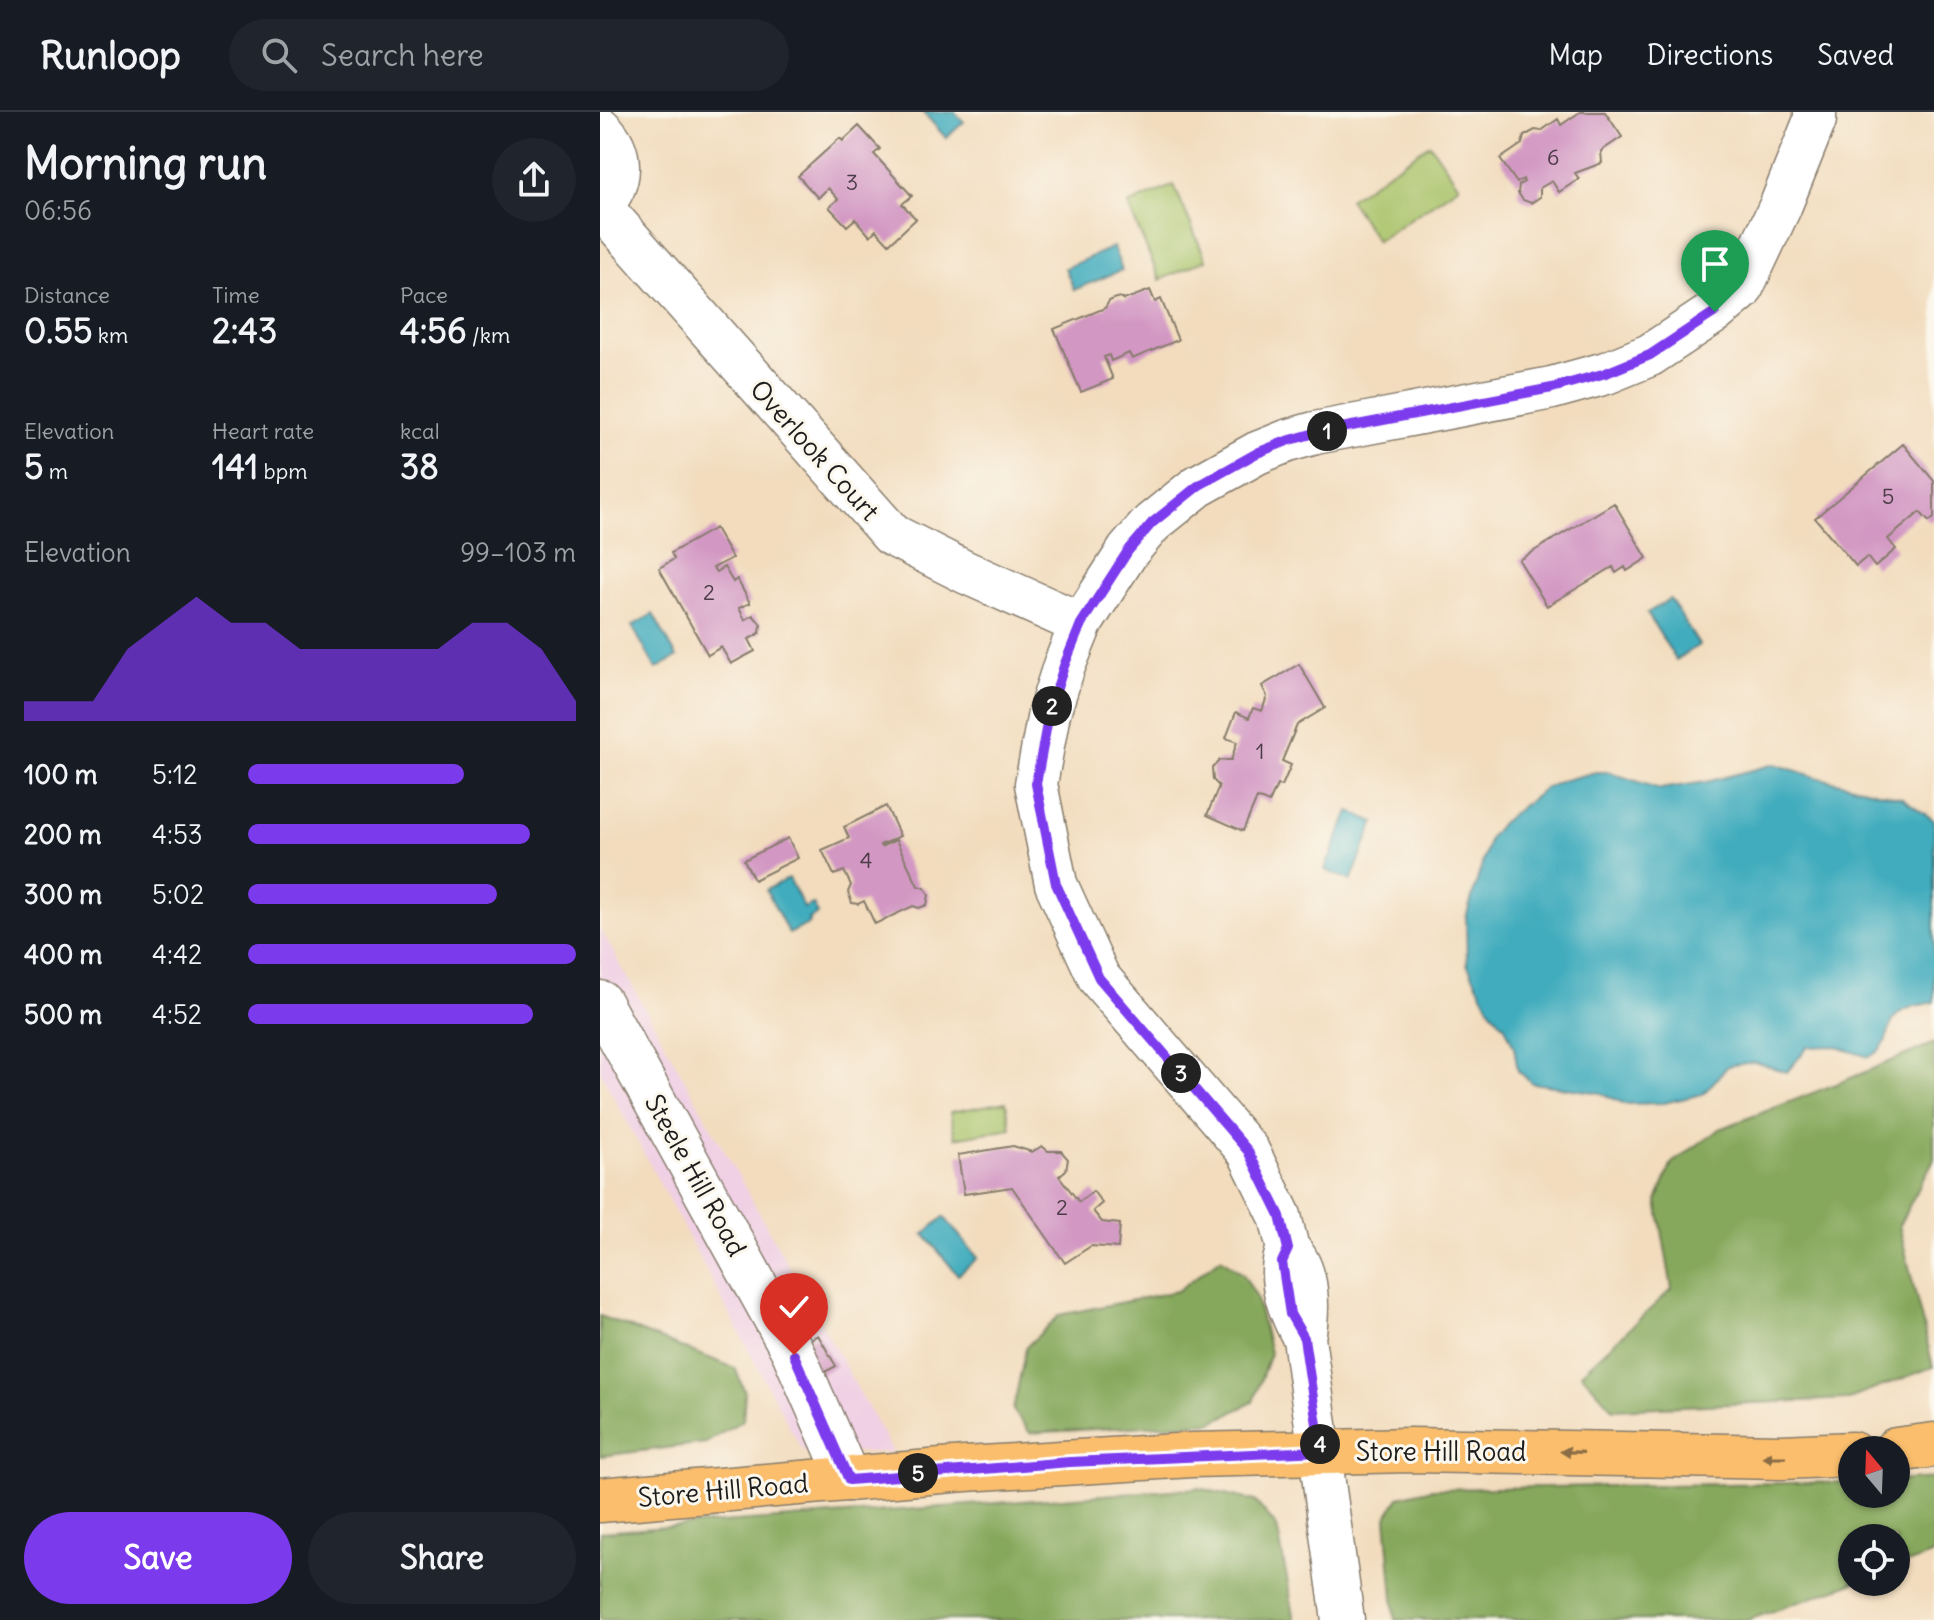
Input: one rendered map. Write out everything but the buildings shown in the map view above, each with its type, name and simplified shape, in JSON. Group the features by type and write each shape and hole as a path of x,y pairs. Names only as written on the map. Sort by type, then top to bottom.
{"main road":[{"path":"1910,1448 1934,1445"},
{"name":"Store Hill Road","path":"600,1500 1070,1462 1321,1451 1544,1451 1782,1457 1838,1455"}],"street":[{"path":"1343,1620 1304,1338 1308,1311 1300,1259 1288,1249 1280,1216 1248,1151 1099,978 1056,884 1036,784 1049,713 1081,624 1128,551 1152,523 1198,486 1257,453 1315,433 1552,388 1606,373 1650,355 1715,312 1741,290 1780,207 1815,120 1815,112"},
{"name":"Overlook Court","path":"600,128 613,145 619,161 618,178 612,194 601,207 892,535 1081,624"},
{"name":"Steele Hill Road","path":"600,1002 792,1350 849,1480"}],"shaded area":[{"path":"600,928 893,1452 803,1452 600,1071"}],"green space":[{"path":"1430,144 1459,186 1377,241 1349,199"},
{"path":"1174,185 1206,260 1160,280 1128,205"},
{"path":"1934,1043 1934,1159 1899,1225 1933,1367 1849,1399 1613,1409 1581,1373 1672,1289 1657,1201 1672,1163 1720,1129"},
{"path":"1006,1102 1011,1128 955,1138 950,1112"},
{"path":"1221,1258 1243,1274 1256,1296 1270,1353 1253,1402 1213,1422 1030,1433 1013,1410 1026,1347 1060,1315 1177,1291"},
{"path":"600,1316 735,1368 745,1392 743,1420 706,1443 600,1456"},
{"path":"1934,1478 1934,1554 1910,1563 1910,1524 1838,1524 1838,1588 1748,1620 1395,1620 1386,1518 1399,1497 1432,1489 1838,1482 1838,1508 1910,1508 1910,1480"},
{"path":"1199,1488 1255,1501 1277,1527 1295,1620 600,1620 600,1532"}],"water":[{"path":"923,112 955,112 964,122 946,138"},
{"path":"1113,247 1122,270 1074,290 1065,268"},
{"path":"1670,599 1699,645 1676,660 1647,613"},
{"path":"653,614 677,657 656,669 632,626"},
{"path":"1775,764 1902,798 1934,820 1934,1002 1897,1015 1882,1048 1869,1057 1834,1046 1808,1047 1787,1072 1754,1062 1728,1066 1703,1094 1664,1103 1625,1104 1601,1093 1532,1083 1518,1071 1514,1047 1505,1026 1491,1011 1467,964 1466,918 1490,837 1501,823 1545,788 1596,772 1609,772 1660,789 1706,782"},
{"path":"1349,811 1375,822 1351,881 1325,870"},
{"path":"789,878 804,908 813,904 818,914 809,919 810,923 789,934 766,890"},
{"path":"944,1217 978,1258 958,1275 924,1234"}],"route":[{"path":"794,1355 849,1480 1070,1462 1321,1451 1304,1338 1290,1314 1282,1262 1288,1249 1271,1194 1248,1151 1099,978 1056,884 1036,784 1049,713 1064,666 1081,624 1128,551 1171,505 1227,468 1287,441 1315,433 1552,388 1606,373 1650,355 1715,312"}]}
